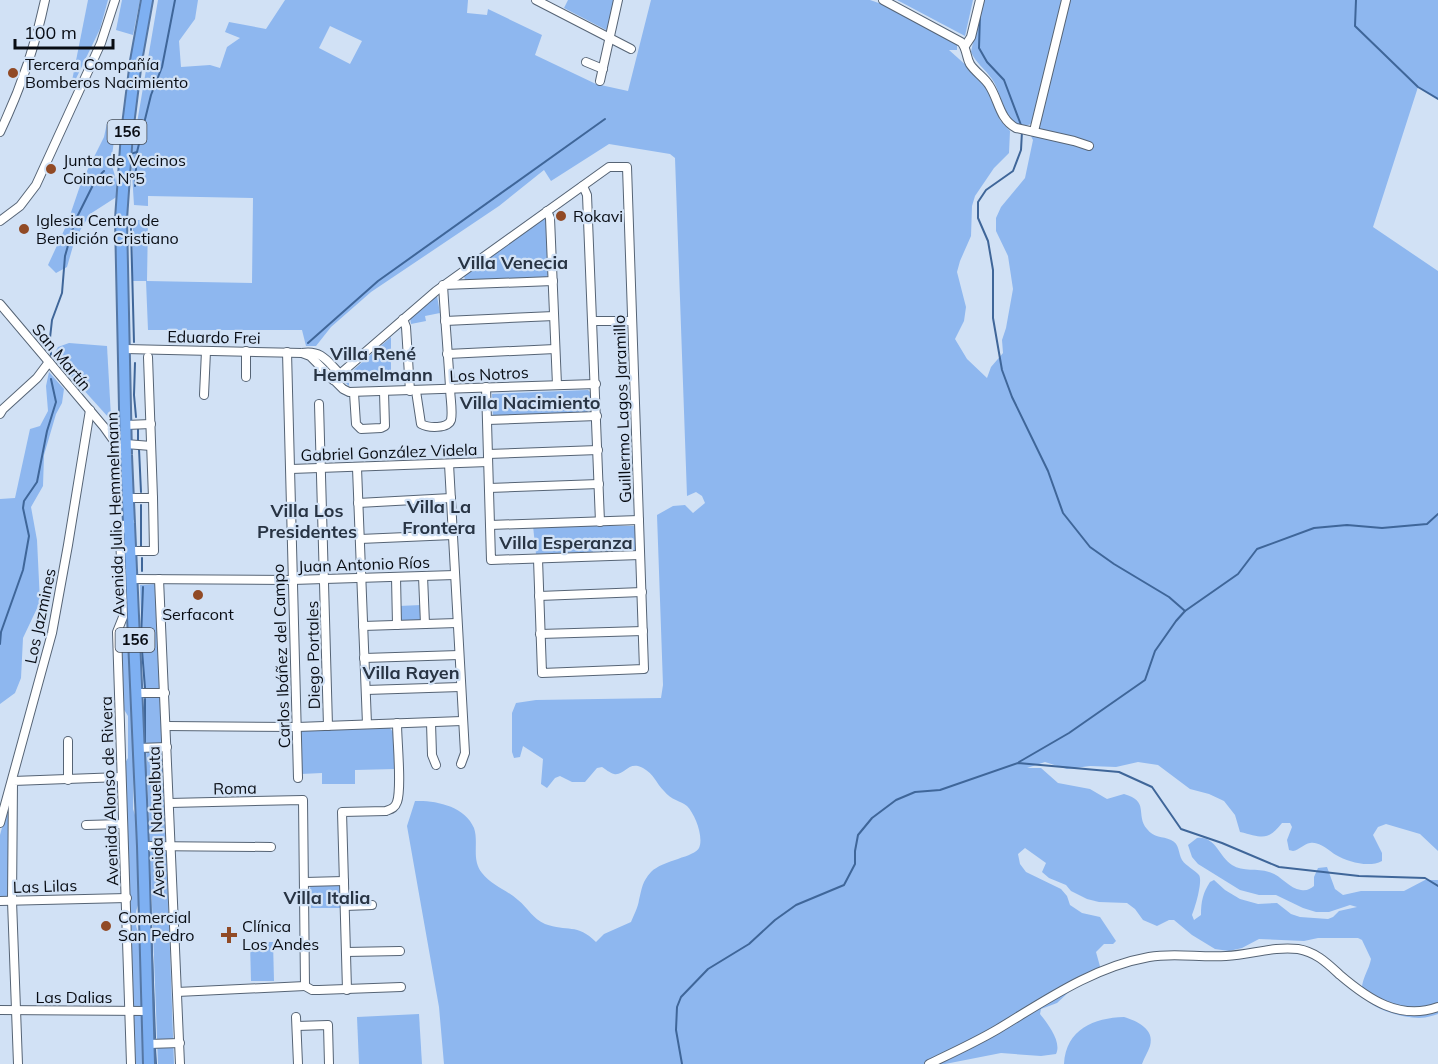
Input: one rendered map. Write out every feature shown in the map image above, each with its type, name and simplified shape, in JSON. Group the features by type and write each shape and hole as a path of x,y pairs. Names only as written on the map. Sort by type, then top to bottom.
{"highway":[{"name":"Avenida Julio Hemmelmann","path":"147,0 136,61 122,189 126,449 143,846 149,1064"}],"street":[{"path":"0,132 30,62 45,0"},
{"path":"0,221 20,206 36,185 100,43 115,0"},
{"path":"536,0 631,48"},
{"path":"600,81 618,0"},
{"path":"883,0 948,33 965,46 970,63 988,83 1003,118 1016,128 1089,146"},
{"path":"965,46 971,37 980,0"},
{"path":"1031,130 1066,0"},
{"path":"586,63 603,69"},
{"name":"Guillermo Lagos Jaramillo","path":"540,634 542,673 644,669 627,167 609,167 583,186"},
{"path":"384,392 385,426 361,429 356,424 354,393 346,391 337,377 443,285 583,186 587,195 600,522"},
{"path":"547,211 550,218 557,385"},
{"path":"443,285 553,280"},
{"path":"403,319 406,327 413,391 421,424 444,426 451,418 443,285"},
{"name":"San Martín","path":"0,304 90,410 124,455 126,449"},
{"path":"445,321 554,316"},
{"path":"593,321 632,321"},
{"name":"Eduardo Frei","path":"125,349 302,353 310,356 337,377"},
{"path":"447,354 555,349"},
{"path":"204,396 206,351"},
{"path":"246,351 246,377"},
{"name":"Carlos Ibáñez del Campo","path":"287,352 298,778"},
{"path":"131,551 154,551 148,357"},
{"path":"0,414 37,378 49,362"},
{"name":"Los Notros","path":"354,393 596,384"},
{"path":"486,387 491,560 640,555"},
{"name":"Diego Portales","path":"319,404 328,726"},
{"name":"Los Jazmines","path":"0,823 4,794 13,781 52,633 90,410"},
{"path":"487,420 597,416"},
{"path":"126,425 151,424"},
{"path":"126,449 151,446"},
{"name":"Gabriel González Videla","path":"291,469 449,464 488,458 598,450"},
{"path":"449,464 465,753 461,764"},
{"path":"357,468 367,724"},
{"path":"489,488 599,484"},
{"path":"129,498 153,498"},
{"path":"358,503 451,498"},
{"path":"490,525 639,520"},
{"name":"Avenida Alonso de Rivera","path":"130,522 124,525 120,532 123,617 117,632 132,1064"},
{"path":"360,539 453,535"},
{"path":"538,559 540,634 643,631"},
{"name":"Juan Antonio Ríos","path":"131,579 292,580 454,575"},
{"path":"423,576 425,624"},
{"path":"396,577 397,625"},
{"name":"Avenida Nahuelbuta","path":"159,579 180,1064"},
{"path":"539,596 642,592"},
{"path":"363,626 457,623"},
{"path":"364,658 459,655"},
{"path":"366,690 460,687"},
{"path":"137,693 165,693"},
{"path":"166,726 297,727 462,721"},
{"path":"347,990 342,812 386,811 392,809 398,801 397,723"},
{"path":"431,723 432,755 436,765"},
{"path":"68,741 68,780"},
{"path":"139,748 167,747"},
{"path":"18,1064 12,901 13,781 121,777"},
{"name":"Roma","path":"169,803 303,800 305,882"},
{"path":"86,825 122,824"},
{"path":"143,846 271,847"},
{"path":"306,986 305,882 344,881"},
{"name":"Las Lilas","path":"0,901 127,897"},
{"path":"345,906 372,906"},
{"path":"929,1064 994,1031 1078,982 1109,969 1158,956 1182,954 1223,957 1268,949 1299,949 1322,959 1355,987 1388,1007 1412,1012 1438,1007"},
{"path":"346,952 400,951"},
{"path":"177,992 306,986 312,990 401,987"},
{"name":"Las Dalias","path":"0,1010 148,1011"},
{"path":"298,1064 297,1022 328,1025 329,1064"},
{"path":"148,1044 180,1043"}],"shaded area":[{"path":"88,0 108,0 100,29 70,91"},
{"path":"122,0 140,0 133,35 116,30"},
{"path":"158,0 198,0 195,19 179,41 181,67 210,65 220,68 227,47 240,38 225,32 229,22 266,29 285,0 468,0 467,13 487,15 488,9 542,35 535,55 596,84 628,91 651,0 870,0 899,10 957,44 957,50 949,50 985,85 1000,120 1010,131 1009,153 994,168 975,196 972,206 971,236 957,272 966,307 964,321 955,339 967,359 987,378 991,367 1003,353 1002,340 1013,289 1008,256 996,231 996,218 1001,207 1025,178 1033,140 1030,134 1031,124 1023,126 1010,118 996,85 971,52 982,0 1438,0 1438,99 1418,87 1373,227 1438,271 1438,851 1420,834 1386,824 1378,827 1373,835 1382,853 1382,861 1377,863 1352,862 1314,843 1293,851 1289,850 1287,840 1292,827 1290,823 1282,823 1268,836 1240,832 1235,815 1224,801 1190,789 1158,765 1138,762 1116,767 1090,766 1067,769 1045,762 1027,768 1041,768 1058,783 1090,789 1107,799 1124,794 1137,800 1147,829 1155,835 1174,842 1182,860 1199,875 1197,901 1192,915 1194,920 1201,915 1204,894 1210,882 1214,880 1240,899 1258,904 1277,903 1291,914 1300,917 1328,919 1339,911 1357,907 1350,905 1329,912 1316,912 1276,895 1259,895 1240,890 1198,864 1192,857 1188,845 1197,838 1209,840 1236,867 1269,872 1301,890 1308,890 1314,886 1314,877 1318,868 1327,867 1335,889 1343,895 1361,891 1404,891 1425,880 1438,880 1438,1014 1412,1018 1385,1011 1369,1002 1364,997 1362,987 1371,959 1362,940 1358,938 1318,938 1304,941 1259,939 1242,948 1229,951 1215,949 1192,935 1174,920 1157,926 1143,920 1127,903 1099,902 1071,891 1066,885 1049,878 1042,872 1046,863 1025,848 1018,854 1020,864 1026,872 1061,889 1070,905 1082,913 1100,917 1116,941 1113,944 1104,944 1096,952 1101,970 1097,978 1072,989 1057,1003 1041,1009 1040,1014 1056,1039 1056,1054 1041,1056 1001,1053 945,1064 444,1064 439,1007 407,826 415,801 440,803 464,814 474,828 477,862 486,877 514,896 541,922 583,932 596,942 604,934 631,922 643,885 651,872 699,848 698,826 690,810 685,804 667,794 647,770 634,766 614,774 602,767 597,768 585,782 572,782 560,776 555,778 547,788 541,784 543,759 523,746 520,757 514,758 512,752 512,713 516,703 536,700 661,698 663,685 657,515 673,506 685,505 693,513 705,503 702,496 696,492 687,496 675,158 670,154 609,144 551,181 544,170 499,206 371,292 331,327 316,346 306,346 302,330 148,330 146,281 132,281 133,226 136,220 148,220 147,281 252,283 253,198 148,196 148,206 134,205 131,158","holes":["330,26 362,41 350,64 319,48"]},
{"path":"568,0 616,0 610,32 564,8"},
{"path":"897,0 973,0 965,36"},
{"path":"107,123 114,124 116,127 111,162 118,196 90,214 75,239 67,267 56,273 48,265 67,224 81,183 104,137"},
{"path":"546,219 549,274 546,277 465,280 466,273"},
{"path":"437,296 440,313 425,316 426,321 411,324 410,318"},
{"path":"391,337 391,373 354,375 349,378 349,386 342,380"},
{"path":"69,343 107,346 111,417 109,418 53,356 58,347"},
{"path":"49,372 64,389 62,403 56,414 44,455 43,486 31,507 37,540 40,602 23,638 21,678 15,693 0,704 0,499 15,498 30,429 40,426 48,411 46,386"},
{"path":"588,390 591,393 592,408 588,412 493,416 492,394"},
{"path":"533,526 637,526 638,550 536,554"},
{"path":"157,584 174,1064 158,1064 140,585"},
{"path":"421,605 421,621 400,622 399,606"},
{"path":"128,627 134,767 133,809 136,818 140,901 135,918 140,936 145,1064 134,1064 125,763 128,758 128,716 123,708 121,635"},
{"path":"389,727 393,732 395,769 355,770 355,784 322,784 322,773 301,774 300,733 304,730"},
{"path":"6,813 9,814 11,894 8,897 0,897 0,835"},
{"path":"310,883 342,883 342,908 311,908"},
{"path":"250,942 273,942 274,981 251,981"},
{"path":"419,1014 422,1064 359,1064 357,1017"},
{"path":"1124,1017 1139,1023 1150,1035 1150,1046 1142,1064 1064,1064 1070,1042 1076,1034 1092,1023"}],"waterway":[{"path":"130,154 137,152 151,95 162,67 175,0"},
{"path":"1356,0 1355,26 1418,87 1438,99"},
{"path":"980,14 979,48 987,62 1004,80 1021,125"},
{"path":"308,343 378,281 605,119"},
{"path":"1022,131 1021,150 1013,171 986,190 978,202 978,218 988,241 993,270 993,318 1002,370 1012,397 1048,471 1063,513 1090,547 1169,597 1185,611"},
{"path":"135,186 137,152"},
{"path":"51,355 52,320 62,293 65,256 75,221 96,179 104,171"},
{"path":"134,220 131,229 134,342"},
{"path":"135,363 136,417"},
{"path":"0,644 1,632 23,570 29,536 23,508 24,501 37,482 47,431 56,402 51,379"},
{"path":"138,429 138,441"},
{"path":"139,449 141,492"},
{"path":"141,505 141,546"},
{"path":"1019,762 1069,733 1145,680 1155,651 1176,621 1185,611 1238,574 1257,549 1314,528 1347,525 1382,528 1427,524 1438,514"},
{"path":"142,558 142,571"},
{"path":"143,587 141,638 145,688"},
{"path":"145,699 145,742"},
{"path":"145,753 147,825"},
{"path":"682,1064 676,1030 677,1007 681,997 708,969 749,944 775,920 796,905 844,885 855,864 858,835 872,818 896,800 915,792 940,790 1018,763 1119,772 1152,787 1181,829 1279,867 1359,876 1425,878 1438,886"},
{"path":"149,870 155,1038"},
{"path":"155,1049 156,1064"}],"place":[{"name":"Tercera Compañía Bomberos Nacimiento","path":"13,73"},
{"name":"Junta de Vecinos Coinac N°5","path":"51,169"},
{"name":"Rokavi","path":"561,216"},
{"name":"Iglesia Centro de Bendición Cristiano","path":"24,229"},
{"name":"Serfacont","path":"198,595"},
{"name":"Comercial San Pedro","path":"106,926"},
{"name":"Clínica Los Andes","path":"229,935"}],"district":[{"name":"Villa Venecia","path":"513,263"},
{"name":"Villa René Hemmelmann","path":"373,364"},
{"name":"Villa Nacimiento","path":"530,403"},
{"name":"Villa La Frontera","path":"439,517"},
{"name":"Villa Los Presidentes","path":"307,521"},
{"name":"Villa Esperanza","path":"566,543"},
{"name":"Villa Rayen","path":"411,673"},
{"name":"Villa Italia","path":"327,898"}]}
